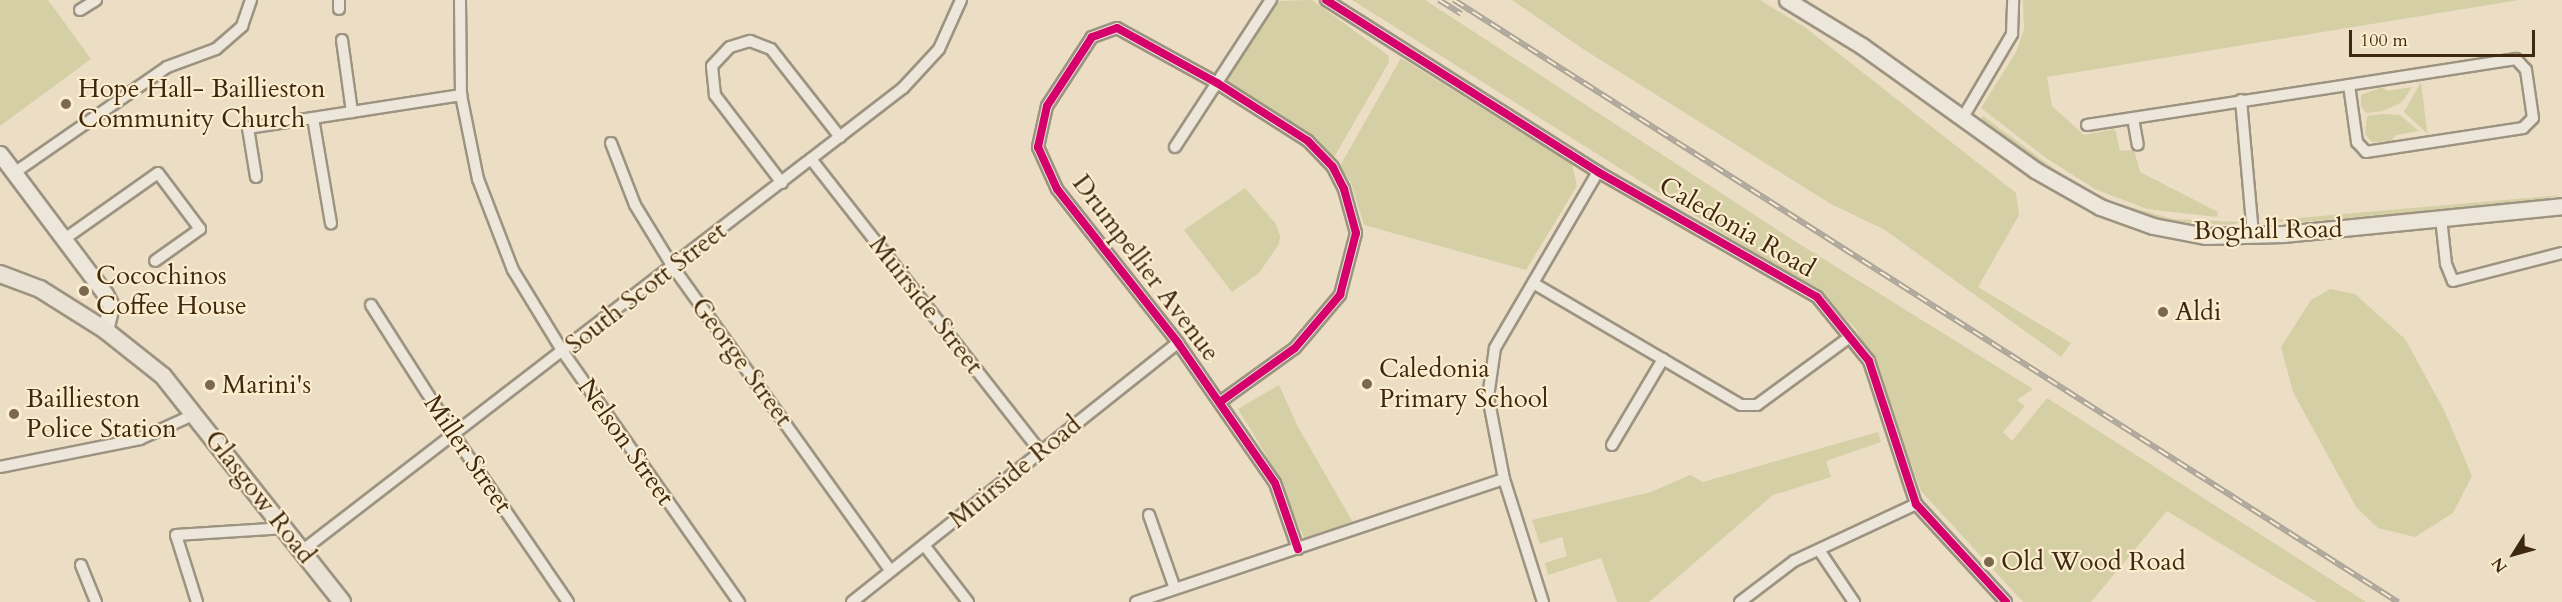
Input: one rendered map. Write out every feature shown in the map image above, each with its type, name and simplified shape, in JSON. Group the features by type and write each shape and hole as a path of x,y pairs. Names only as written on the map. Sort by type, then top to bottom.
{"main road":[{"name":"Glasgow Road","path":"0,274 40,289 105,330 163,376 286,528 342,602"}],"street":[{"path":"80,10 96,0"},
{"path":"14,172 167,67 216,49 242,26 250,0"},
{"name":"Nelson Street","path":"460,0 461,95 478,179 513,270 563,352 739,602"},
{"name":"South Scott Street","path":"303,550 455,437 903,88 939,49 961,0"},
{"path":"1175,147 1270,0"},
{"name":"Caledonia Road","path":"1326,0 1598,172 1817,297 1869,361 1916,504 2006,602"},
{"name":"Boghall Road","path":"1787,0 1862,46 2035,170 2100,207 2172,230 2206,236 2253,235 2562,206"},
{"path":"1962,119 2012,34 2013,0"},
{"name":"Drumpellier Avenue","path":"1220,402 1295,348 1340,295 1356,233 1344,189 1308,141 1217,83 1117,28 1092,37 1047,106 1038,147 1057,189 1178,343 1275,483 1298,549"},
{"path":"342,39 352,112"},
{"path":"782,183 715,95 712,66 730,47 750,41 771,49 840,137"},
{"path":"2087,125 2516,59 2526,70 2533,118 2523,128 2366,152 2357,142 2349,85"},
{"path":"256,177 248,128 461,95"},
{"path":"2241,100 2253,235"},
{"path":"313,118 331,223"},
{"path":"2133,118 2138,145"},
{"name":"George Street","path":"611,143 635,206 673,267 891,571"},
{"path":"0,154 108,300 111,306 105,330"},
{"name":"Muirside Street","path":"811,159 1041,452"},
{"path":"1541,599 1504,479 1488,397 1495,348 1598,172"},
{"path":"63,240 158,173 200,229 155,261"},
{"path":"2441,218 2446,264 2454,281 2562,253"},
{"path":"1533,283 1741,405 1756,405 1850,337"},
{"name":"Miller Street","path":"371,305 455,437 568,602"},
{"name":"Muirside Road","path":"852,602 1178,343"},
{"path":"1612,445 1663,359"},
{"path":"0,467 140,439 195,414"},
{"path":"1136,602 1504,479"},
{"path":"1740,602 1794,561 1916,504"},
{"path":"1149,515 1174,589"},
{"path":"197,602 176,535 286,528"},
{"path":"924,545 968,602"},
{"path":"1819,550 1854,602"},
{"path":"81,565 96,602"}],"shaded area":[{"path":"0,0 48,0 91,59 0,126"},
{"path":"1312,0 1388,55 1389,62 1333,159 1312,137 1224,83 1277,1"},
{"path":"1352,0 1425,0 1793,240 2033,389 2017,400 2025,406 2003,432 2012,441 2047,398 2366,602 2317,602 2167,511 2091,602 2023,602 1921,491 1876,367 1855,328 1823,296"},
{"path":"1512,0 1760,0 1806,28 2016,193 2019,215 1978,287 2071,343 2061,357 1885,230 1831,204 1583,49"},
{"path":"2023,0 2519,0 2047,77 2052,106 2084,135 2115,129 2120,151 2134,150 2140,172 2218,212 2217,217 2147,209 2095,189 2046,158 1981,108 2016,52 2024,30"},
{"path":"1401,58 1572,164 1577,186 1526,270 1364,225 1351,183 1340,166"},
{"path":"2421,82 2427,131 2429,135 2404,112"},
{"path":"2382,87 2387,91 2412,87 2402,102 2383,111 2366,113 2361,106 2361,95"},
{"path":"2400,115 2419,131 2396,135 2391,141 2372,142 2365,134 2367,116"},
{"path":"1983,116 2068,179 2113,202 2173,219 2240,222 2232,225 2172,222 2112,204 2046,168 1981,119"},
{"path":"1245,188 1276,224 1280,236 1279,244 1259,273 1232,292 1184,230"},
{"path":"2562,195 2530,202 2302,222 2262,221"},
{"path":"2330,289 2355,294 2405,339 2444,410 2472,476 2453,513 2415,537 2378,528 2356,507 2293,392 2281,347 2311,300"},
{"path":"1279,385 1298,427 1354,524 1305,540 1265,453 1238,409"},
{"path":"1878,432 1881,442 1826,461 1831,477 1773,495 1649,602 1617,602 1601,558 1548,575 1545,563 1567,556 1562,537 1540,544 1532,520 1651,492 1690,475 1703,482"}],"railway":[{"path":"1439,0 1461,14"},
{"path":"1454,0 2398,602"}],"cycle path":[{"path":"1326,0 1598,172 1817,297 1869,361 1916,504 2006,602"},
{"path":"1220,402 1295,348 1340,295 1356,233 1344,189 1333,167 1308,141 1217,83 1117,28 1092,37 1047,106 1038,147 1057,189 1178,343 1275,483 1298,549"}],"place":[{"name":"Hope Hall- Baillieston Community Church","path":"66,104"},
{"name":"Cocochinos Coffee House","path":"84,291"},
{"name":"Aldi","path":"2163,312"},
{"name":"Caledonia Primary School","path":"1367,384"},
{"name":"Marini's","path":"210,385"},
{"name":"Baillieston Police Station","path":"14,414"},
{"name":"Old Wood Road","path":"1989,562"}]}
